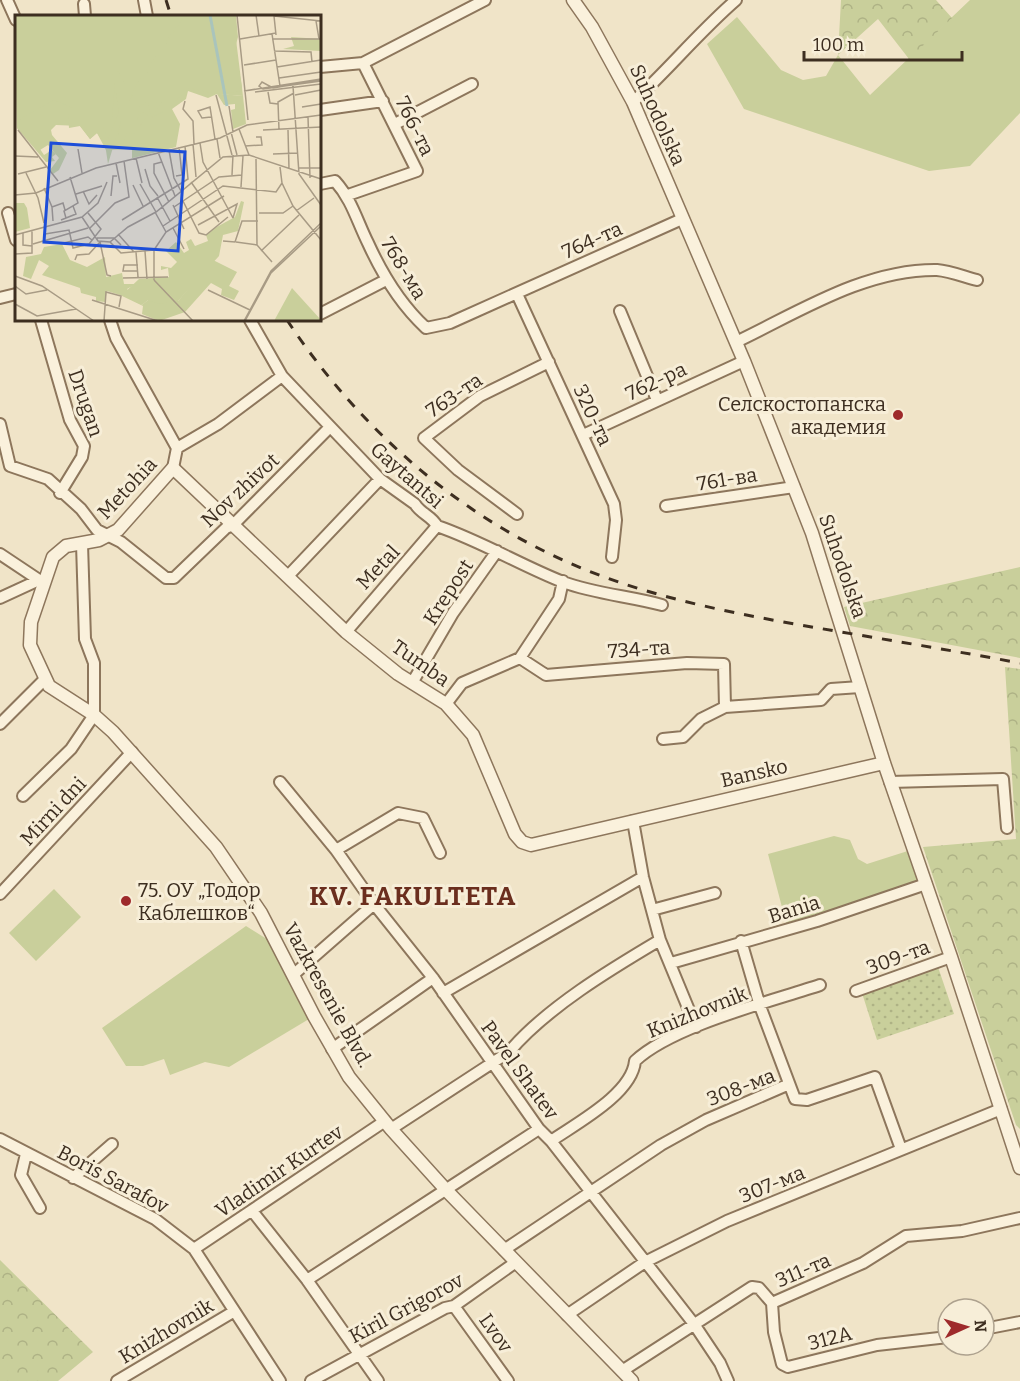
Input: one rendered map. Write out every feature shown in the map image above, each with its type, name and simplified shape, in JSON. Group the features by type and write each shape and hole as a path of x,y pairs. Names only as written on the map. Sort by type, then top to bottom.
{"street":[{"path":"7,0 15,18"},
{"path":"144,0 147,15"},
{"path":"321,67 363,63 385,54 485,0"},
{"name":"Suhodolska","path":"573,0 592,27 633,102 744,361 795,487 812,533 890,782 951,957 1020,1168"},
{"path":"633,102 667,71 704,27 736,0"},
{"path":"84,4 85,15"},
{"name":"766-та","path":"348,195 417,171 363,63"},
{"path":"394,124 472,84"},
{"path":"321,110 382,101"},
{"path":"321,184 335,181 348,195"},
{"name":"768-ма","path":"348,195 386,280 405,309 426,328 444,325 517,294"},
{"path":"8,213 15,237"},
{"name":"764-та","path":"517,294 682,219"},
{"path":"736,342 865,281 898,274 939,270 977,280"},
{"path":"321,313 386,280"},
{"path":"0,298 15,294"},
{"name":"320-та","path":"517,294 614,504 616,520 612,557"},
{"path":"620,311 657,400"},
{"name":"Drugan","path":"41,321 70,420 84,446 82,457 60,493"},
{"path":"110,321 121,347 177,448"},
{"name":"Gaytantsi","path":"251,321 282,376 329,428 380,479 415,504 418,510 434,520 437,526 563,581 603,594 662,605"},
{"name":"762-ра","path":"584,435 744,361"},
{"name":"763-та","path":"517,514 458,470 424,438 480,396 549,362"},
{"name":"Metohia","path":"45,679 30,645 31,622 41,581 53,557 66,546 109,537 118,530 173,468 177,448 218,424 282,376"},
{"path":"0,424 10,465 48,479 60,493 81,509 97,530 109,537"},
{"name":"Nov zhivot","path":"109,537 122,542 166,578 174,578 226,528 233,525 329,428"},
{"name":"Tumba","path":"173,468 346,632 412,683 446,704 473,735 515,834 522,842 531,846 542,845 633,821"},
{"path":"288,576 380,479"},
{"name":"761-ва","path":"666,506 795,487"},
{"name":"Metal","path":"346,632 437,526"},
{"path":"22,796 70,749 94,715 94,663 85,639 82,544"},
{"name":"Krepost","path":"412,683 453,613 497,551"},
{"path":"0,554 41,581"},
{"path":"0,598 41,581"},
{"path":"446,704 462,683 520,658 559,599 563,581"},
{"name":"734-та","path":"520,658 546,675 676,664 724,664 725,707"},
{"path":"0,724 45,679"},
{"name":"Vazkresenie Blvd.","path":"45,679 49,686 94,715 132,752 216,847 261,913 349,1077 447,1191 632,1381"},
{"path":"663,739 683,737 701,719 725,707 821,700 831,689 860,687"},
{"name":"Mirni dni","path":"0,894 132,752"},
{"name":"Bansko","path":"633,821 884,763"},
{"path":"890,782 1003,779 1007,828"},
{"name":"Pavel Shatev","path":"280,782 336,850 374,904 433,978 538,1129 551,1141 694,1324 720,1363 728,1381"},
{"path":"336,850 399,813 423,818 440,853"},
{"path":"633,821 643,877 660,940 696,1027"},
{"path":"443,993 643,877"},
{"name":"Bania","path":"670,963 741,941 769,936 926,884"},
{"path":"652,910 715,893"},
{"path":"293,975 374,904"},
{"name":"Vladimir Kurtev","path":"194,1249 388,1125 491,1064 509,1052 522,1037 609,970 660,940"},
{"path":"741,941 787,1085"},
{"name":"309-та","path":"856,991 951,957"},
{"path":"332,1049 433,978"},
{"name":"Knizhovnik","path":"551,1141 616,1095 634,1074 635,1061 647,1050 696,1027 820,985"},
{"name":"308-ма","path":"589,1191 706,1120 787,1085 795,1099 807,1100 875,1077 901,1149"},
{"name":"307-ма","path":"567,1316 645,1262 727,1221 1001,1109"},
{"path":"307,1280 447,1191 538,1129"},
{"name":"Boris Sarafov","path":"0,1139 155,1219 194,1249 280,1381"},
{"path":"73,1178 112,1144"},
{"path":"26,1154 21,1175 40,1208"},
{"path":"504,1250 589,1191"},
{"path":"253,1212 307,1280 378,1381"},
{"name":"311-та","path":"622,1371 752,1287 759,1288 772,1303 863,1263 906,1236 962,1231 1020,1218"},
{"name":"Kiril Grigorov","path":"311,1381 357,1354 445,1308 454,1306 516,1262"},
{"name":"312А","path":"772,1303 774,1332 782,1364 788,1367 876,1345 936,1338"},
{"name":"Lvov","path":"454,1306 508,1381"},
{"name":"Knizhovnik","path":"117,1381 233,1312"},
{"path":"996,1327 1020,1322"}],"green space":[{"path":"841,0 936,0 952,18 909,59 878,19 838,55"},
{"path":"970,0 1020,0 1020,113 970,166 929,171 744,109 707,44 737,17 781,70 803,80 826,76 838,55 870,95"},
{"path":"1020,567 1020,658 850,626 844,607"},
{"path":"1005,667 1020,669 1020,1129 1016,1125 923,847 1016,839"},
{"path":"834,836 850,840 858,859 867,864 914,849 926,884 788,930 768,854"},
{"path":"54,889 81,917 36,961 9,933"},
{"path":"246,926 278,946 314,1016 229,1067 205,1062 170,1075 164,1059 143,1066 126,1066 102,1028"},
{"path":"938,967 954,1014 877,1040 862,993"},
{"path":"0,1260 93,1352 58,1381 0,1381"}],"railway":[{"path":"166,0 171,15"},
{"path":"288,321 340,390 402,454 472,509 548,553 618,582 691,603 766,619 1020,663"}],"place":[{"name":"Селскостопанска академия","path":"898,415"},
{"name":"75. ОУ „Тодор Каблешков“","path":"126,901"}],"district":[{"name":"KV. FAKULTETA","path":"413,896"}]}
